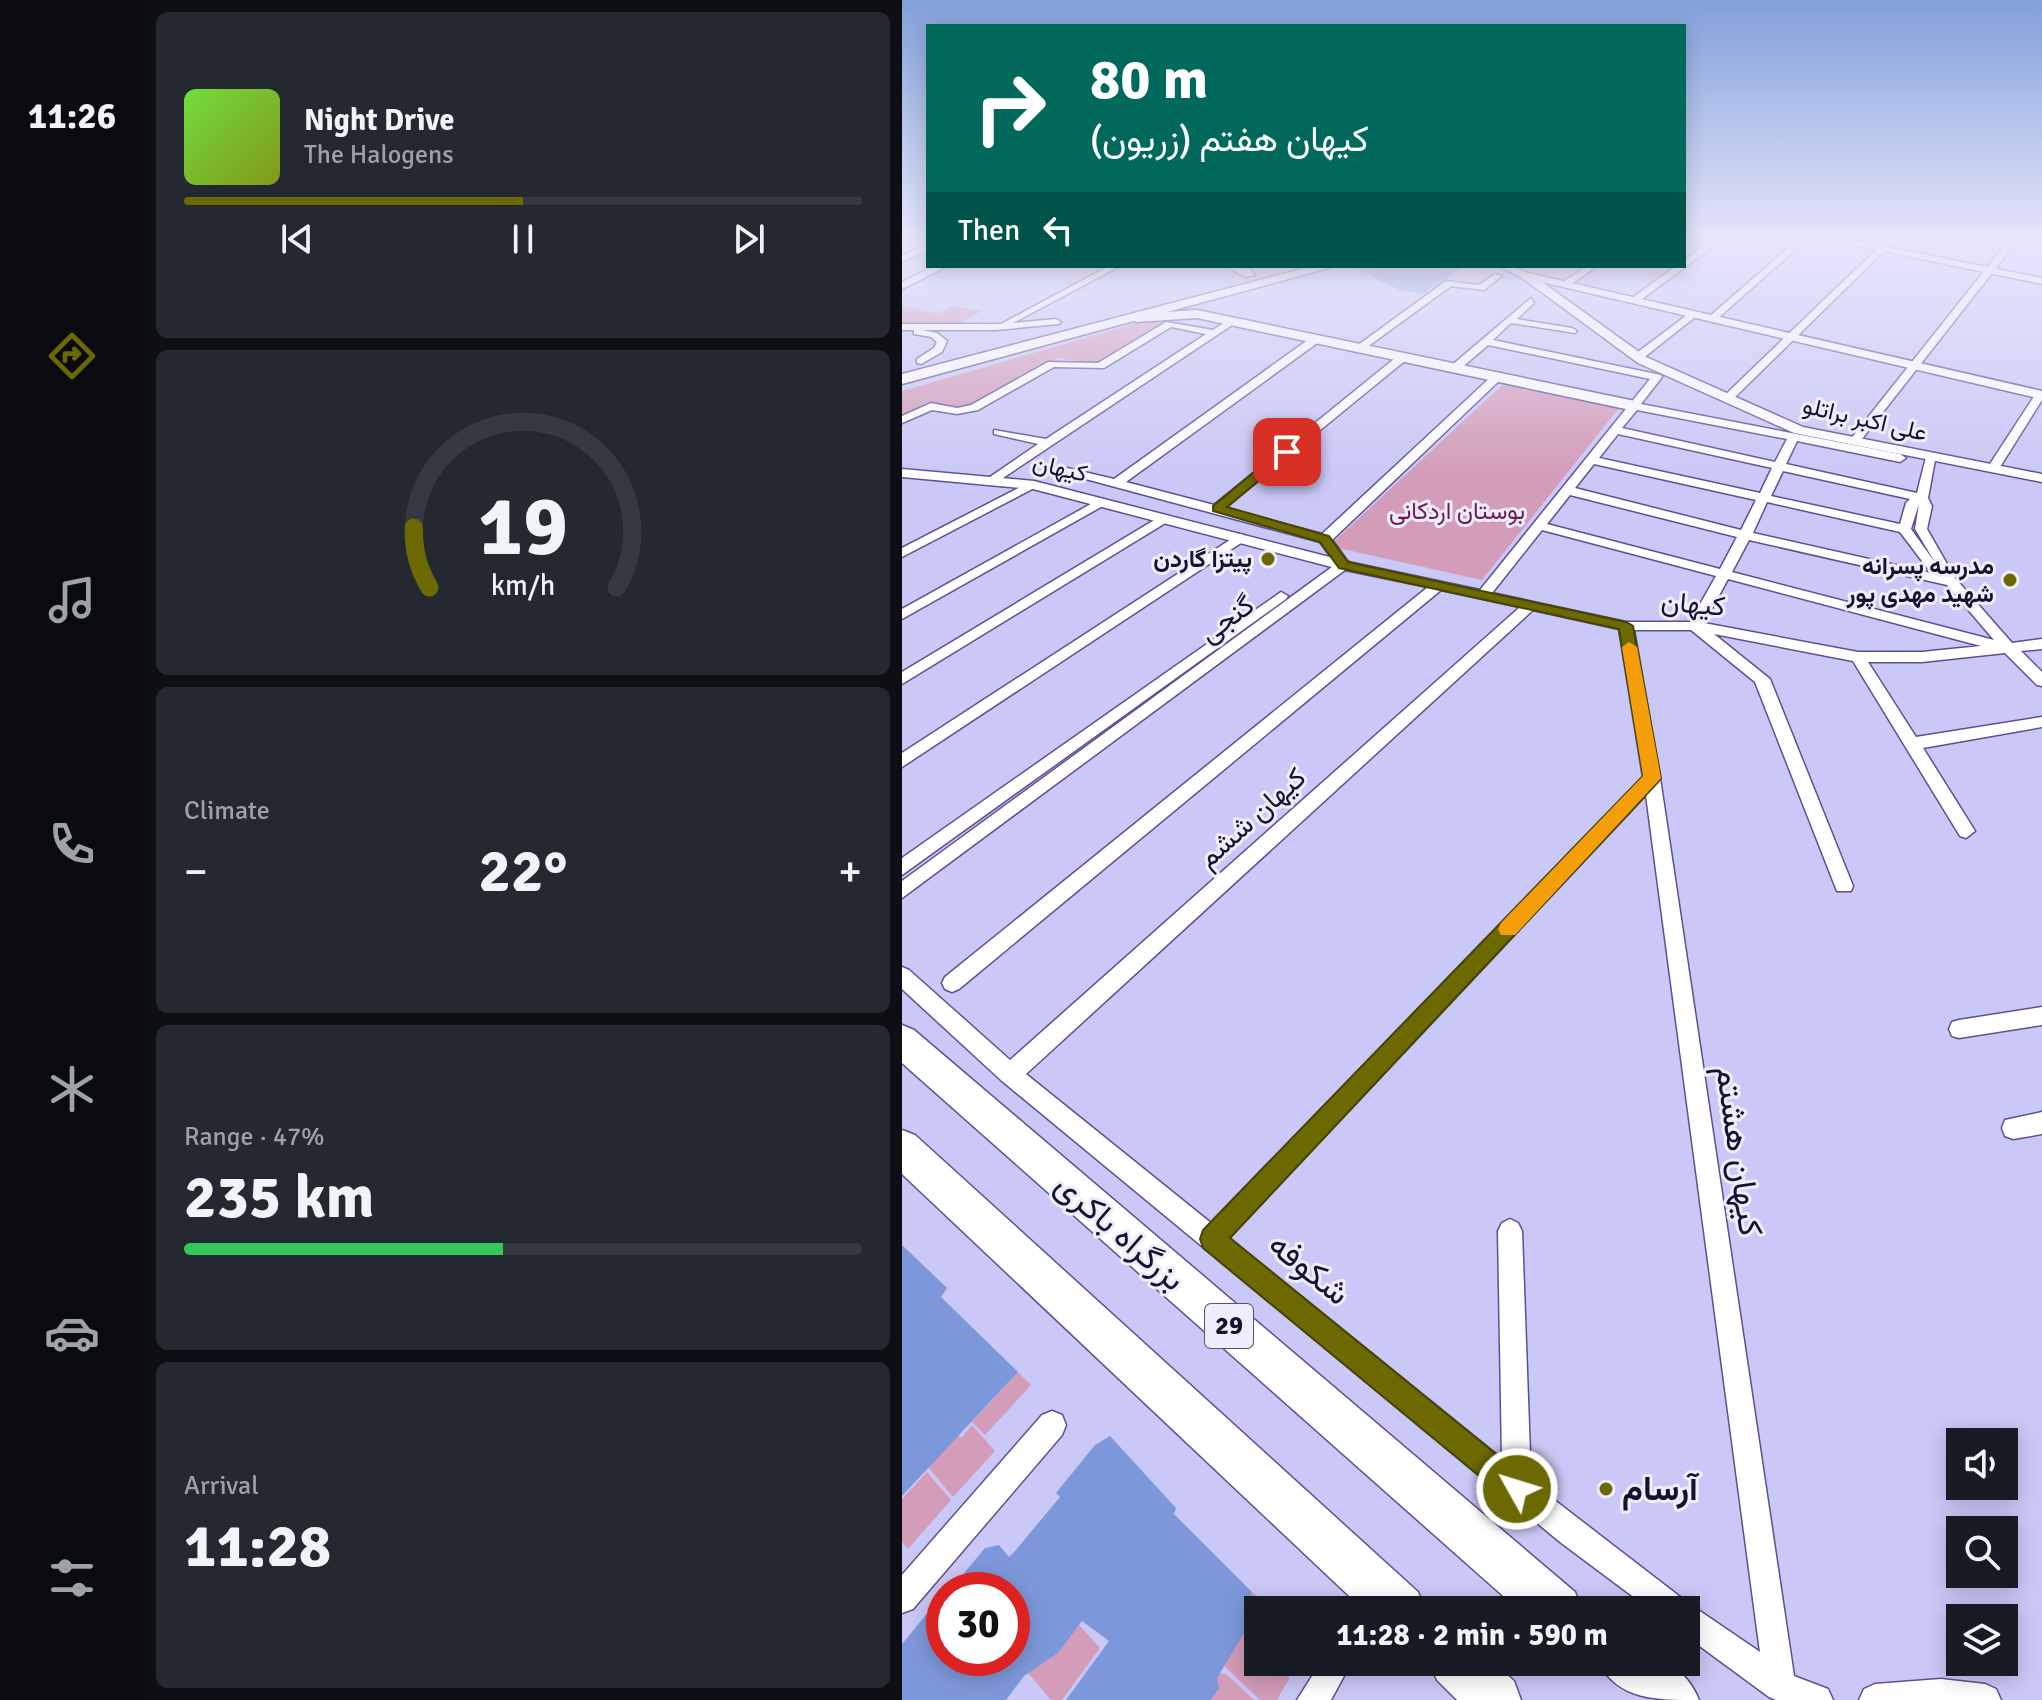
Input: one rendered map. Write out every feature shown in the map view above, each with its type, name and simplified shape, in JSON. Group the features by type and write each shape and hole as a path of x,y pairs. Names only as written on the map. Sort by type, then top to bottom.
{"highway":[{"name":"بزرگراه باکری","path":"902,1041 1541,1596"},
{"path":"902,1148 1385,1596"},
{"path":"1470,1676 1495,1700"},
{"path":"1642,1676 1673,1700"}],"main road":[{"path":"902,366 1066,320"},
{"path":"902,372 1086,320"},
{"path":"902,387 1128,320"},
{"path":"1229,320 1635,406"},
{"path":"902,379 1072,337"}],"street":[{"path":"996,327 1009,320"},
{"path":"1359,348 1397,320"},
{"path":"1455,368 1508,320"},
{"path":"1510,320 1572,331"},
{"name":"علی اکبر براتلو","path":"1587,320 1638,357 1799,430 2042,478"},
{"path":"1638,357 1686,320"},
{"path":"1723,320 2041,395 1994,467"},
{"path":"1729,397 1809,320"},
{"path":"1854,442 1951,320"},
{"path":"993,479 1233,321"},
{"path":"902,330 1056,322"},
{"path":"902,420 931,406 957,411 974,408 1052,364 1100,366 1169,324 1215,333"},
{"path":"902,330 923,332 942,341 938,350 921,361"},
{"path":"1118,482 1316,339"},
{"path":"1484,594 1657,377 1485,341"},
{"path":"1217,509 1403,357"},
{"path":"1343,565 1325,539 1497,377"},
{"path":"1635,406 1900,458"},
{"path":"1616,430 1922,498"},
{"path":"998,432 1047,443"},
{"path":"1793,438 1695,626 1762,679 1844,886"},
{"path":"1932,457 1922,498 1926,506 1921,529 1946,566 1952,582"},
{"path":"1592,460 1762,500 1905,529 1930,566 1952,582 2042,681"},
{"name":"کیهان","path":"1071,471 1325,539"},
{"name":"کیهان","path":"902,473 1034,485 1343,565 1626,626 1695,626 1858,657 1922,657 2042,644"},
{"path":"902,553 1034,485"},
{"path":"1566,490 1952,582"},
{"path":"1905,529 1912,503 1922,498"},
{"path":"902,615 1102,503"},
{"path":"902,679 1166,519"},
{"path":"1537,525 2009,648"},
{"path":"902,761 1239,538"},
{"name":"گنجی","path":"902,868 1311,574 1343,565"},
{"name":"گنجی","path":"902,891 1343,565"},
{"path":"952,983 1439,585"},
{"name":"کیهان ششم","path":"1010,1074 1531,605"},
{"name":"کیهان هشتم","path":"1626,626 1652,778 1780,1686"},
{"path":"1858,657 1966,831"},
{"path":"1911,744 2042,722"},
{"path":"1212,1239 1652,778"},
{"name":"شکوفه","path":"902,976 1010,1074 1517,1489 1658,1596"},
{"path":"1959,1029 2042,1016"},
{"path":"2013,1128 2042,1123"},
{"path":"1510,1231 1517,1489"},
{"path":"902,1598 1052,1425"},
{"path":"1700,1627 1780,1686 1817,1700"},
{"path":"1875,1700 1941,1695 1985,1700"}],"green space":[{"path":"902,320 965,320 959,324 902,325"},
{"path":"1144,321 1167,322 1095,365 1059,358 964,409 926,403 902,417 902,391"},
{"name":"بوستان اردکانی","path":"1502,385 1619,408 1482,580 1329,546"},
{"path":"1018,1372 1031,1385 985,1435 972,1422"},
{"path":"972,1425 995,1451 953,1497 928,1467 958,1435 961,1438"},
{"path":"927,1472 951,1500 908,1549 902,1542 902,1499"},
{"path":"1079,1625 1100,1648 1062,1700 1051,1700 1030,1675 1030,1671"},
{"path":"1244,1632 1244,1676 1289,1676 1289,1679 1277,1700 1260,1700 1224,1666"},
{"path":"1216,1673 1226,1674 1254,1700 1211,1700"}],"building":[{"path":"902,1245 947,1288 941,1297 1018,1372 902,1496"},
{"path":"1110,1436 1176,1508 1174,1514 1251,1591 1251,1596 1244,1596 1244,1633 1217,1678 1219,1688 1211,1700 1066,1700 1109,1641 1082,1621 1058,1653 1030,1672 1030,1572 965,1572 985,1548 999,1545 1009,1557 1060,1497 1056,1493 1095,1445"},
{"path":"926,1615 926,1676 1024,1676 1006,1700 902,1700 902,1644"}],"slow traffic":[{"path":"1508,929 1652,778 1629,647"}],"place":[{"name":"پیتزا گاردن","path":"1268,559"},
{"name":"مدرسه پسرانه شهید مهدی پور","path":"2010,580"},
{"name":"آرسام","path":"1606,1489"}],"route":[{"path":"1287,452 1217,509 1325,539 1343,565 1626,626 1652,778 1212,1239 1517,1489"}]}
